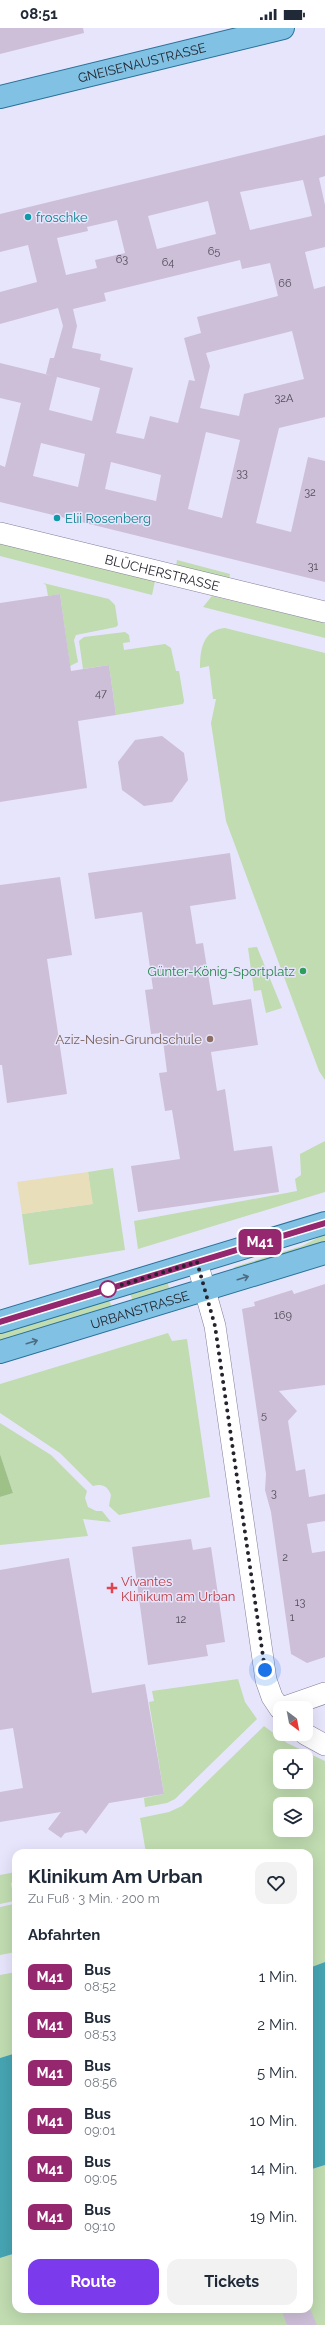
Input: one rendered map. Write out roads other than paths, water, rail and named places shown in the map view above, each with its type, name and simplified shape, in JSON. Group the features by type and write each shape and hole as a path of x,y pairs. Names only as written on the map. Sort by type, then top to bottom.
{"main road":[{"name":"GNEISENAUSTRASSE","path":"0,97 283,28"},
{"path":"0,1322 325,1223"},
{"name":"URBANSTRASSE","path":"0,1352 325,1253"}],"street":[{"name":"BLÜCHERSTRASSE","path":"0,533 325,612"},
{"path":"197,1262 206,1289 215,1326 238,1498 266,1680 275,1701"},
{"path":"302,1701 325,1693"},
{"path":"313,1738 325,1745"}],"water":[{"path":"325,1962 325,2165 313,2169 313,1966"},
{"path":"12,2054 12,2254 0,2258 0,2058"}],"place":[{"name":"froschke","path":"28,217"},
{"name":"Elii Rosenberg","path":"57,518"},
{"name":"Günter-König-Sportplatz","path":"303,971"},
{"name":"Aziz-Nesin-Grundschule","path":"210,1039"},
{"name":"Vivantes Klinikum am Urban","path":"112,1588"}]}
